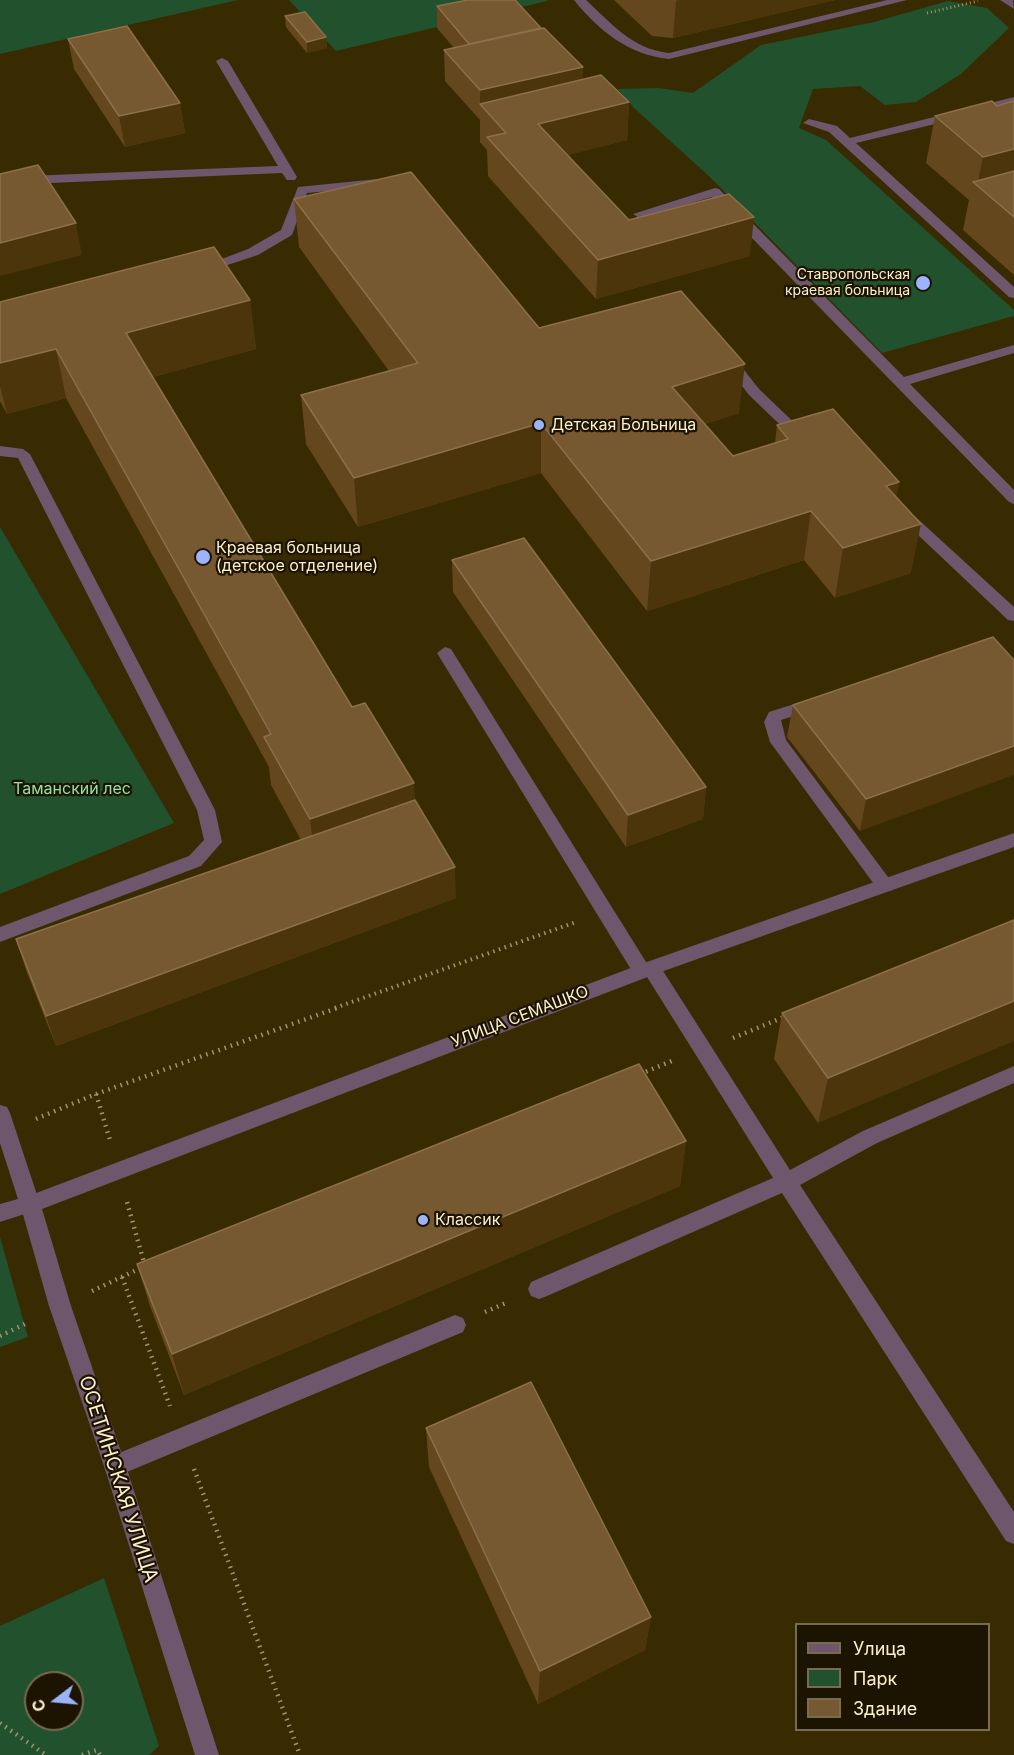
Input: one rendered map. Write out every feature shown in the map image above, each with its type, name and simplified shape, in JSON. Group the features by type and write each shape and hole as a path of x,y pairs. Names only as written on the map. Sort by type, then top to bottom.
{"street":[{"path":"580,0 634,50 650,56 669,56 902,0"},
{"path":"1006,0 1014,6"},
{"path":"222,61 285,169 302,190"},
{"path":"847,142 1014,101"},
{"path":"808,123 833,129 1014,294"},
{"path":"0,186 27,180 285,169"},
{"path":"302,190 376,183 387,186"},
{"path":"190,273 253,252 287,232 302,190"},
{"path":"639,214 715,192 1014,499"},
{"path":"900,382 1014,349"},
{"path":"722,352 754,392 799,437 819,445"},
{"path":"0,451 23,454 206,810 213,842 195,861 0,935"},
{"path":"891,502 1014,616"},
{"path":"445,652 605,912 701,1050 1014,1533"},
{"path":"830,699 775,716 772,722 778,742 885,886"},
{"name":"УЛИЦА СЕМАШКО","path":"0,1213 30,1204 646,970 1014,840"},
{"path":"539,1289 786,1182 870,1137 1014,1074"},
{"name":"ОСЕТИНСКАЯ УЛИЦА","path":"3,1122 60,1306 115,1466 207,1755"},
{"path":"115,1466 455,1325"}],"path":[{"path":"3,1122 96,1094 605,912"},
{"path":"634,1076 787,1016"},
{"path":"96,1094 119,1169 144,1266"},
{"path":"0,1336 156,1262"},
{"path":"122,1277 300,1755"},
{"path":"455,1325 539,1289"},
{"path":"0,1723 46,1755"},
{"path":"82,1755 97,1750 100,1755"}],"green space":[{"path":"0,0 238,0 0,54"},
{"path":"289,0 547,0 547,1 336,51"},
{"path":"948,1 987,8 1009,28 961,74 916,102 885,105 860,86 813,89 799,128 826,140 1014,310 1014,316 882,353 712,179 634,108 618,89 659,88 693,93 761,45 874,22"},
{"name":"Таманский лес","path":"0,527 174,823 0,894"},
{"path":"0,1237 28,1337 0,1347"},
{"path":"104,1578 159,1746 149,1755 0,1755 0,1626"}],"building":[{"path":"468,0 515,0 541,28 469,44 437,6"},
{"path":"305,12 326,37 307,42 285,16"},
{"path":"127,26 180,103 119,116 68,39"},
{"path":"544,28 583,67 480,90 444,50"},
{"path":"601,75 629,102 538,124 629,220 729,194 754,217 598,260 487,137 506,133 480,104"},
{"path":"992,101 997,106 1014,101 1014,149 983,157 935,116"},
{"path":"38,165 76,223 0,243 0,174"},
{"path":"1014,171 1014,217 973,182"},
{"name":"Детская Больница","path":"411,172 539,328 681,291 745,364 672,387 733,456 788,439 777,425 833,409 899,482 886,486 921,524 843,548 811,511 651,561 541,423 354,478 301,395 418,363 294,199"},
{"path":"214,247 250,300 126,333 352,707 365,703 414,783 310,819 264,737 271,734 56,349 0,363 0,302"},
{"path":"524,538 706,787 628,815 452,560"},
{"path":"993,637 1014,660 1014,746 866,799 793,705"},
{"path":"415,800 455,867 46,1016 16,939"},
{"path":"1014,920 1014,1001 828,1078 782,1013"},
{"path":"639,1064 686,1141 172,1354 137,1264"},
{"path":"531,1382 651,1617 540,1671 426,1428"}],"place":[{"name":"Ставропольская краевая больница","path":"923,283"},
{"name":"Детская Больница","path":"539,425"},
{"name":"Краевая больница (детское отделение)","path":"203,557"},
{"name":"Классик","path":"423,1220"}]}
